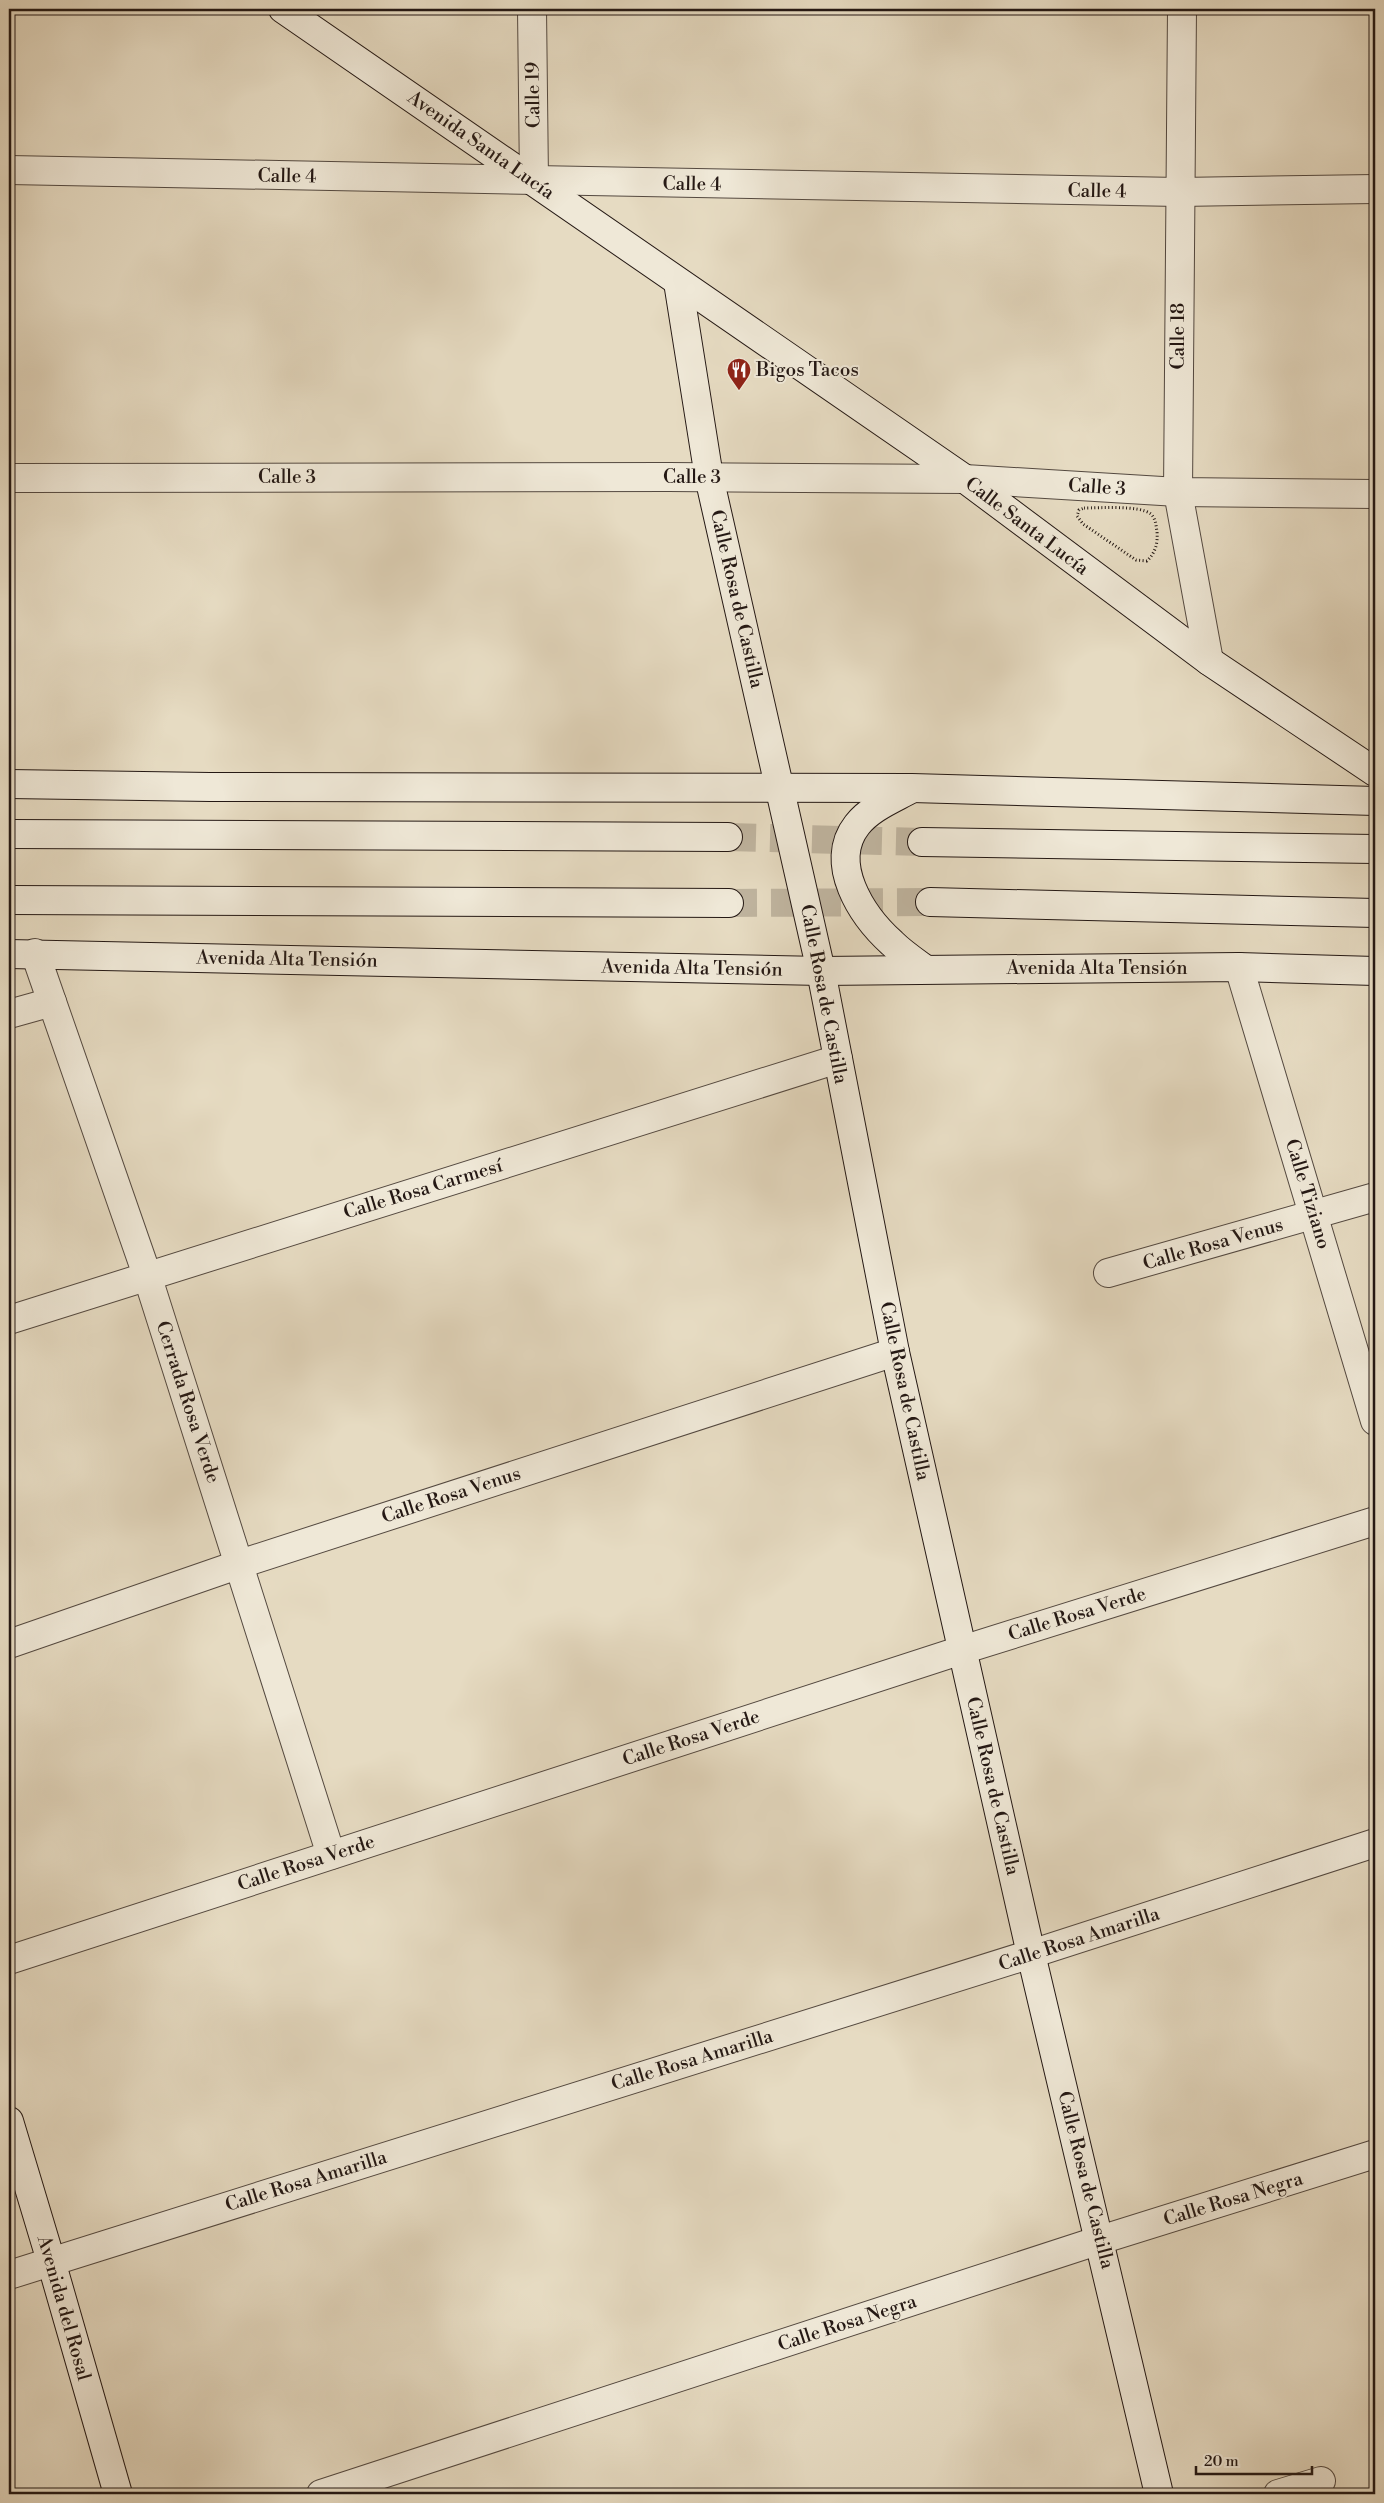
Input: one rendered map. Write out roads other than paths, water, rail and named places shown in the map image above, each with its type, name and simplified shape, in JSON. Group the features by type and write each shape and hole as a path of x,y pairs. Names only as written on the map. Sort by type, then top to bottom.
{"street":[{"name":"Avenida Santa Lucía","path":"283,9 678,282"},
{"name":"Calle 19","path":"532,9 534,181"},
{"name":"Calle 18","path":"1182,9 1178,492 1209,661"},
{"name":"Calle 4","path":"9,170 1179,192 1375,189"},
{"name":"Calle Rosa de Castilla","path":"678,282 709,477 821,971 895,1352 1031,1954 1159,2494"},
{"name":"Calle Santa Lucía","path":"678,282 965,479 1209,661 1375,772"},
{"name":"Calle 3","path":"9,478 709,477 965,479 1178,492 1375,494"},
{"path":"9,784 210,787 912,788 1375,801"},
{"path":"912,788 869,812 857,825 847,841 845,857 848,880 870,919 891,943 925,969"},
{"path":"9,834 728,837"},
{"path":"922,842 1375,850"},
{"path":"9,900 729,903"},
{"path":"930,902 1375,912"},
{"name":"Avenida Alta Tensión","path":"22,954 821,971 1239,967 1375,970"},
{"name":"Cerrada Rosa Verde","path":"22,954 52,1002 147,1275 331,1855"},
{"name":"Calle Tiziano","path":"1239,967 1375,1422"},
{"path":"9,1014 52,1002"},
{"name":"Calle Rosa Carmesí","path":"9,1320 838,1059"},
{"name":"Calle Rosa Venus","path":"1108,1273 1375,1198"},
{"name":"Calle Rosa Venus","path":"9,1644 240,1564 895,1352"},
{"name":"Calle Rosa Verde","path":"9,1960 962,1650 1375,1522"},
{"name":"Calle Rosa Amarilla","path":"9,2275 1375,1844"},
{"name":"Avenida del Rosal","path":"9,2122 118,2494"},
{"name":"Calle Rosa Negra","path":"321,2494 1100,2240 1375,2154"},
{"path":"1278,2494 1321,2480"}],"tunnel":[{"path":"728,837 922,842"},
{"path":"729,903 930,902"}],"place":[{"name":"Bigos Tacos","path":"739,391"}]}
